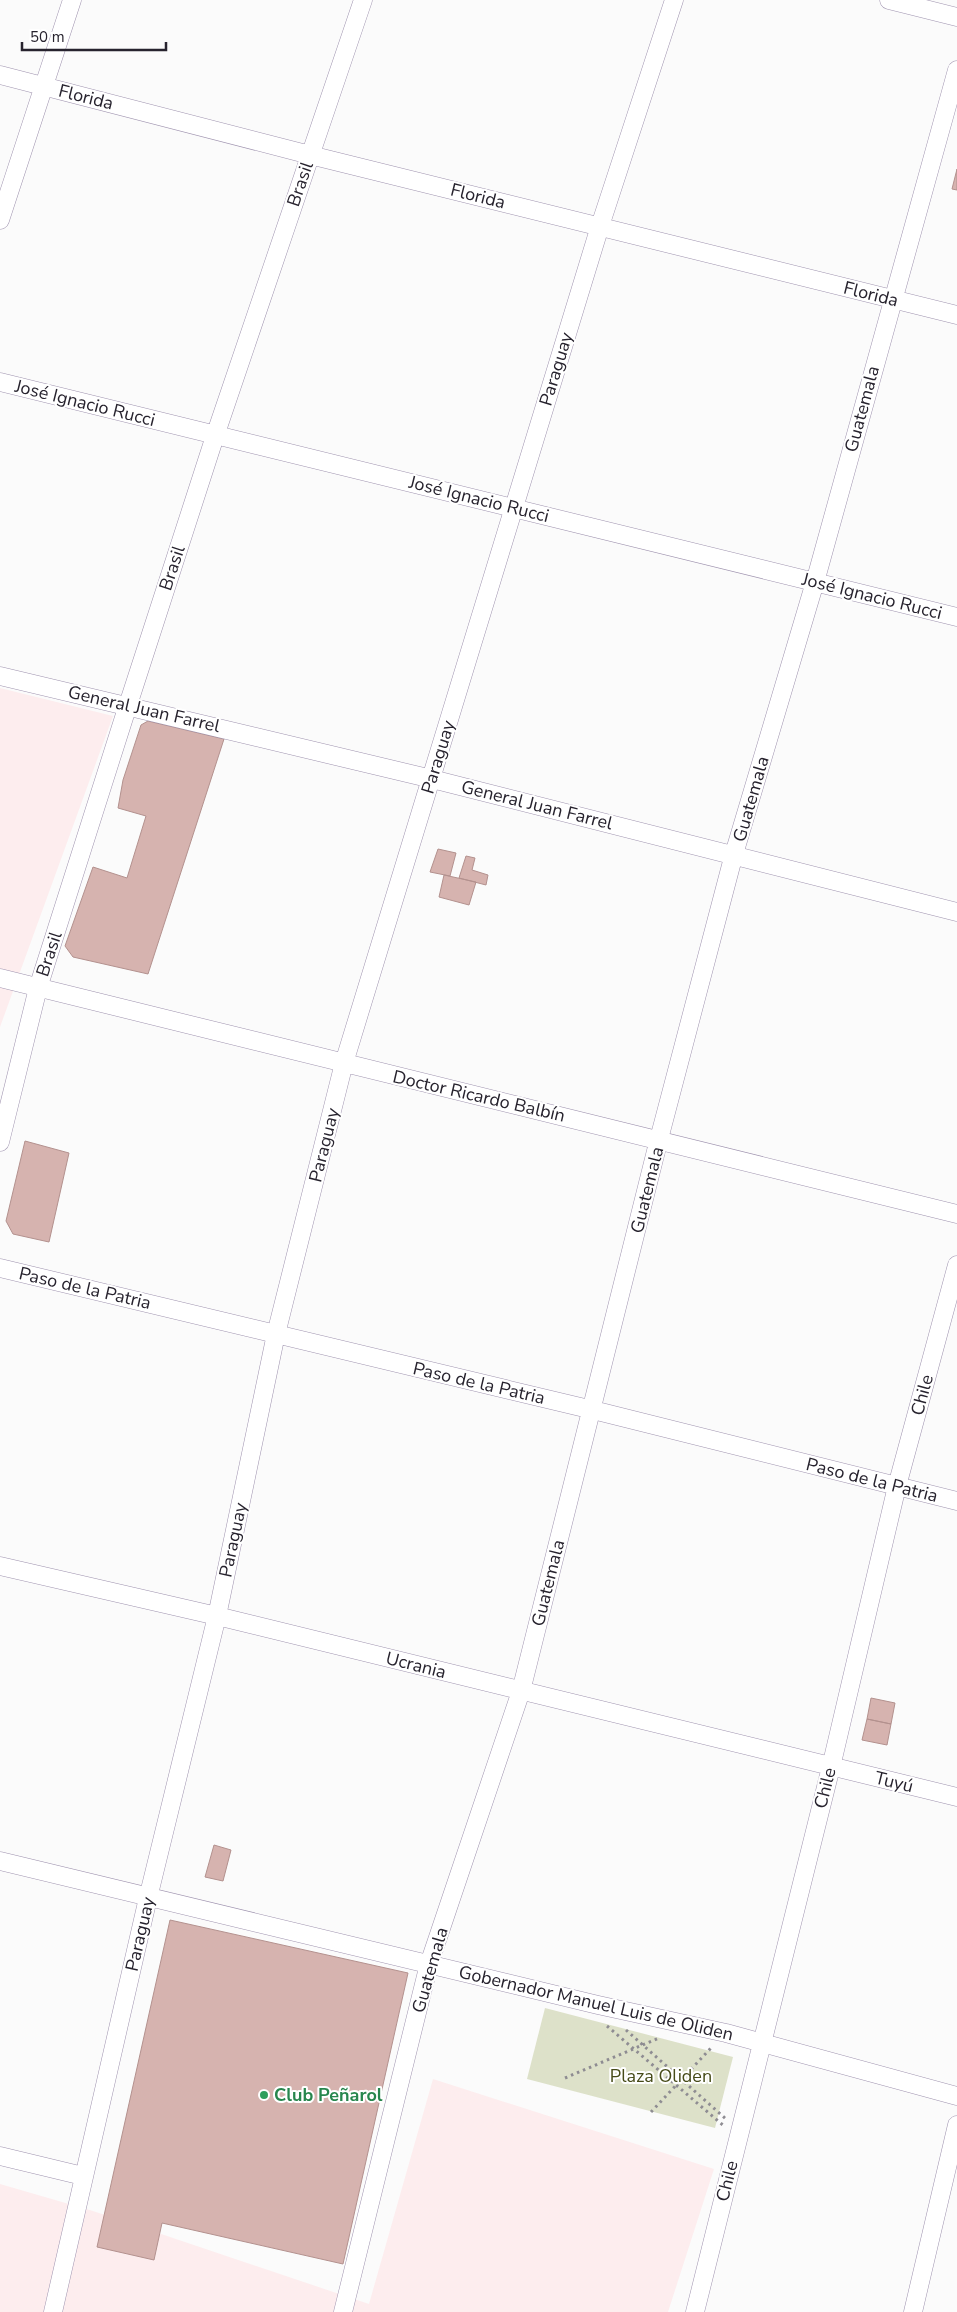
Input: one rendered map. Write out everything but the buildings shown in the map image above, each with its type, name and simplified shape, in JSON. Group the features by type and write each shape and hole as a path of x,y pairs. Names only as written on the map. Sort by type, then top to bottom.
{"street":[{"path":"0,220 42,86 72,0"},
{"name":"Brasil","path":"0,1142 38,988 215,436 363,0"},
{"name":"Paraguay","path":"53,2312 148,1898 217,1616 276,1334 344,1063 600,226 674,0"},
{"path":"889,0 957,17"},
{"name":"Guatemala","path":"343,2312 429,1964 521,1691 734,854 815,582 957,70"},
{"name":"Florida","path":"0,75 310,155 957,315"},
{"name":"José Ignacio Rucci","path":"0,382 957,617"},
{"name":"General Juan Farrel","path":"0,676 432,779 957,912"},
{"name":"Doctor Ricardo Balbín","path":"0,978 660,1139 957,1214"},
{"name":"Chile","path":"695,2312 831,1767 896,1486 957,1265"},
{"name":"Paso de la Patria","path":"0,1268 593,1410 957,1501"},
{"name":"Ucrania","path":"0,1566 217,1616 831,1767"},
{"name":"Tuyú","path":"831,1767 957,1797"},
{"name":"Gobernador Manuel Luis de Oliden","path":"0,1861 598,2005 691,2024 957,2096"},
{"path":"913,2312 957,2125"},
{"path":"0,2156 83,2176"}],"path":[{"path":"605,2024 676,2085 738,2134"},
{"path":"565,2078 691,2024"},
{"path":"620,2025 682,2079 738,2134"},
{"path":"651,2112 726,2033"}],"shaded area":[{"path":"0,688 113,716 0,1027"},
{"path":"433,2079 714,2169 668,2312 0,2312 0,2184 93,2211 369,2304"}],"green space":[{"name":"Plaza Oliden","path":"545,2008 733,2057 715,2128 527,2079"}],"place":[{"name":"Club Peñarol","path":"264,2095"}]}
